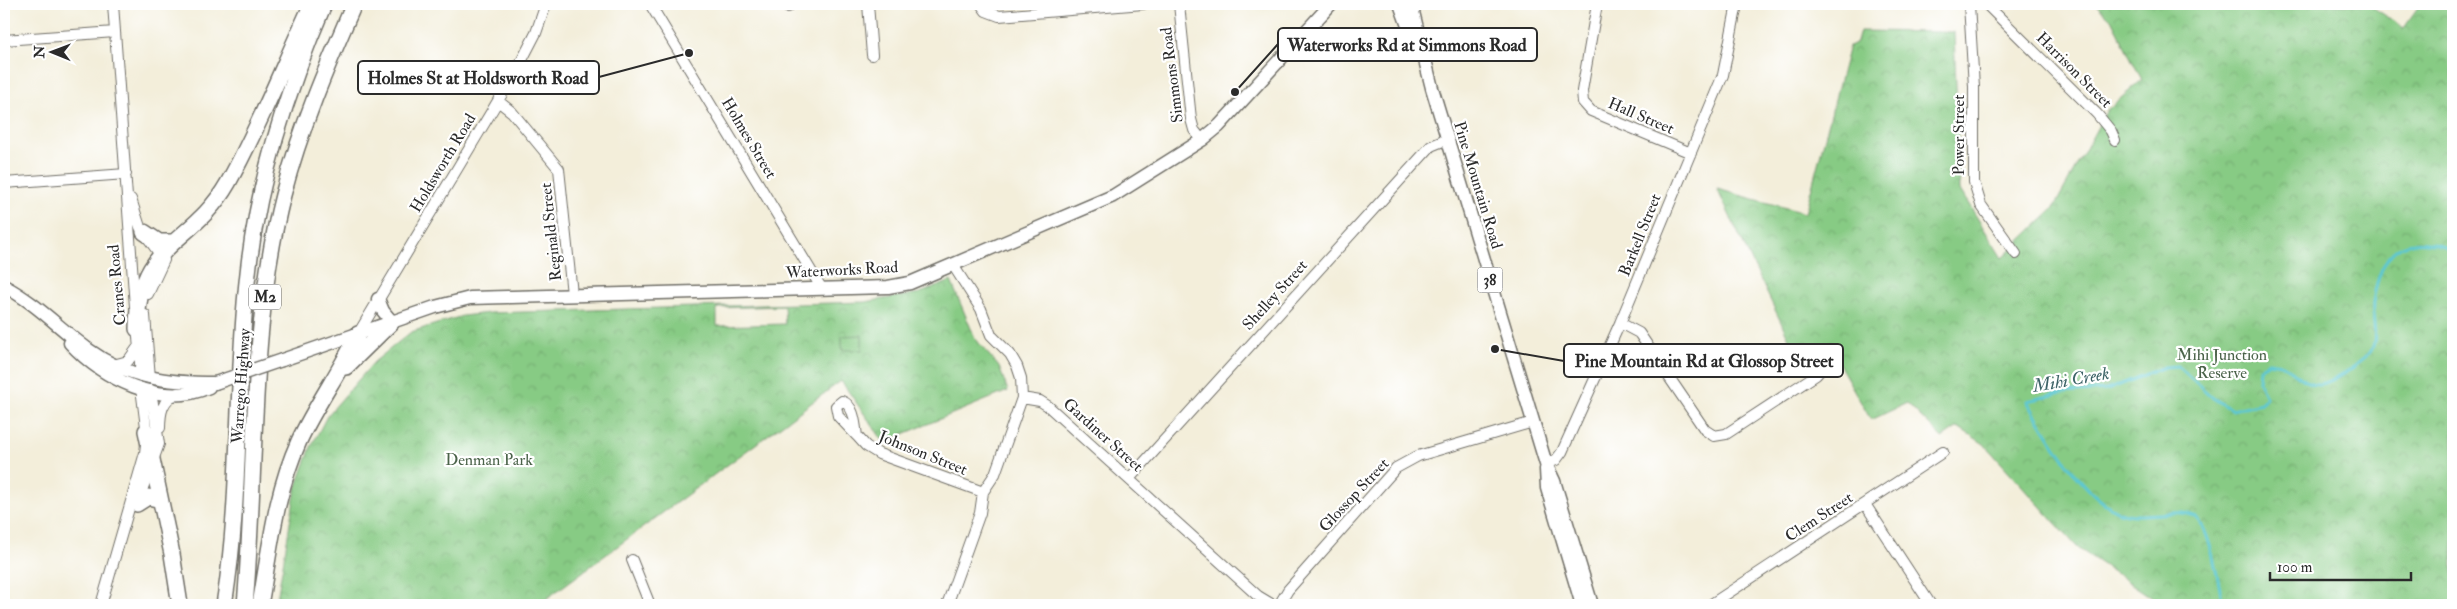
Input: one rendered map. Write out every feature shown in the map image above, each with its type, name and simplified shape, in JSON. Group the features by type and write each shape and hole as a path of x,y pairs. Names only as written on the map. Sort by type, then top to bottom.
{"highway":[{"path":"137,329 141,287 151,266 161,254 204,214 227,184 312,4"},
{"name":"Warrego Highway","path":"224,605 233,529 244,305 253,236 266,172 280,119 324,4"},
{"name":"Warrego Highway","path":"245,605 261,335 274,240 283,196 304,125 354,4"},
{"path":"144,232 159,242 174,242"},
{"path":"339,372 352,363 392,322"},
{"path":"260,605 275,515 284,479 300,440 339,372 358,334"},
{"path":"146,431 172,554 180,605"},
{"path":"137,504 148,497 161,502"}],"main road":[{"name":"Waterworks Road","path":"146,383 179,393 204,389 215,383 392,322 470,298 896,286 953,265 1106,200 1202,140 1219,126 1331,4"},
{"path":"1396,4 1403,17"},
{"name":"Pine Mountain Road","path":"1400,4 1403,17 1432,88"},
{"name":"Pine Mountain Road","path":"1411,4 1432,88 1533,422 1546,464 1554,481 1592,605"},
{"path":"4,286 31,302 89,350 146,383"},
{"path":"378,299 383,311 392,322"},
{"path":"54,321 66,339 95,367 114,379 146,383 215,383"},
{"name":"Pine Mountain Road","path":"1546,464 1546,488 1582,605"}],"street":[{"name":"Cranes Road","path":"113,4 138,348 146,383"},
{"name":"Holdsworth Road","path":"358,334 529,49 546,4"},
{"name":"Holmes Street","path":"650,4 822,289"},
{"path":"868,4 872,54"},
{"path":"981,4 986,11 999,16 1143,4"},
{"name":"Simmons Road","path":"1179,4 1191,119 1194,130 1202,140"},
{"name":"Hall Street","path":"1597,4 1582,91 1583,102 1591,111 1691,153"},
{"name":"Barkell Street","path":"1546,464 1556,460 1562,452 1620,323 1691,153 1727,62 1737,4"},
{"name":"Power Street","path":"1969,4 1974,87 1974,182 1981,206 2016,254"},
{"name":"Harrison Street","path":"1986,4 2097,114 2111,131 2115,140"},
{"path":"4,40 115,32"},
{"name":"Reginald Street","path":"498,101 512,112 559,169 572,294"},
{"name":"Shelley Street","path":"1129,479 1431,146 1448,139"},
{"name":"Cranes Road","path":"126,176 135,214 144,232 161,254 164,262 150,288 145,308 146,383"},
{"path":"4,183 126,176"},
{"path":"947,605 980,513 983,492 996,474 1022,398 1022,378 1017,366 1010,354 992,335 981,309 953,265"},
{"path":"1620,323 1638,333 1704,430 1714,436 1726,434 1816,375 1822,368"},
{"path":"113,364 128,361 138,348"},
{"path":"122,539 128,510 145,456 146,383"},
{"path":"146,383 159,446"},
{"path":"101,605 122,539 159,446 163,406 170,397 179,393"},
{"name":"Gardiner Street","path":"1022,398 1040,401 1048,406 1258,596 1273,605"},
{"name":"Glossop Street","path":"1279,605 1288,590 1396,468 1418,456 1533,422"},
{"name":"Johnson Street","path":"856,436 866,446 879,454 983,492"},
{"name":"Clem Street","path":"1710,605 1943,452"},
{"path":"1865,504 1931,605"},
{"path":"632,560 650,605"}],"green space":[{"name":"Mihi Junction Reserve","path":"2095,4 2368,4 2404,28 2421,4 2453,4 2453,605 2163,605 2078,548 1984,444 1958,427 1942,438 1907,403 1871,420 1831,350 1802,366 1717,189 1805,213 1849,46 1857,42 1860,31 1954,32 1960,190 2002,258 2053,209 2107,110 2142,80 2111,19"},
{"name":"Denman Park","path":"951,281 975,338 999,367 1008,391 884,442 841,381 538,605 276,605 296,488 311,447 327,416 374,362 411,332 462,316 489,313 865,302 920,293","holes":["784,306 785,324 717,326 717,308"]},
{"path":"862,335 862,350 842,350 842,336"}],"waterway":[{"name":"Mihi Creek","path":"2223,605 2209,543 2200,521 2190,514 2182,513 2126,514 2115,510 2102,501 2089,490 2065,461 2027,401 2062,393 2107,390 2164,367 2178,366 2213,398 2232,410 2261,403 2266,397 2259,381 2260,369 2268,362 2283,365 2300,378 2314,384 2326,382 2359,363 2371,351 2375,333 2373,302 2377,284 2388,257 2397,249 2407,244 2420,242 2435,244 2453,250"}],"place":[{"name":"Holmes St at Holdsworth Road","path":"689,53"},
{"name":"Waterworks Rd at Simmons Road","path":"1235,92"},
{"name":"Pine Mountain Rd at Glossop Street","path":"1495,349"}]}
